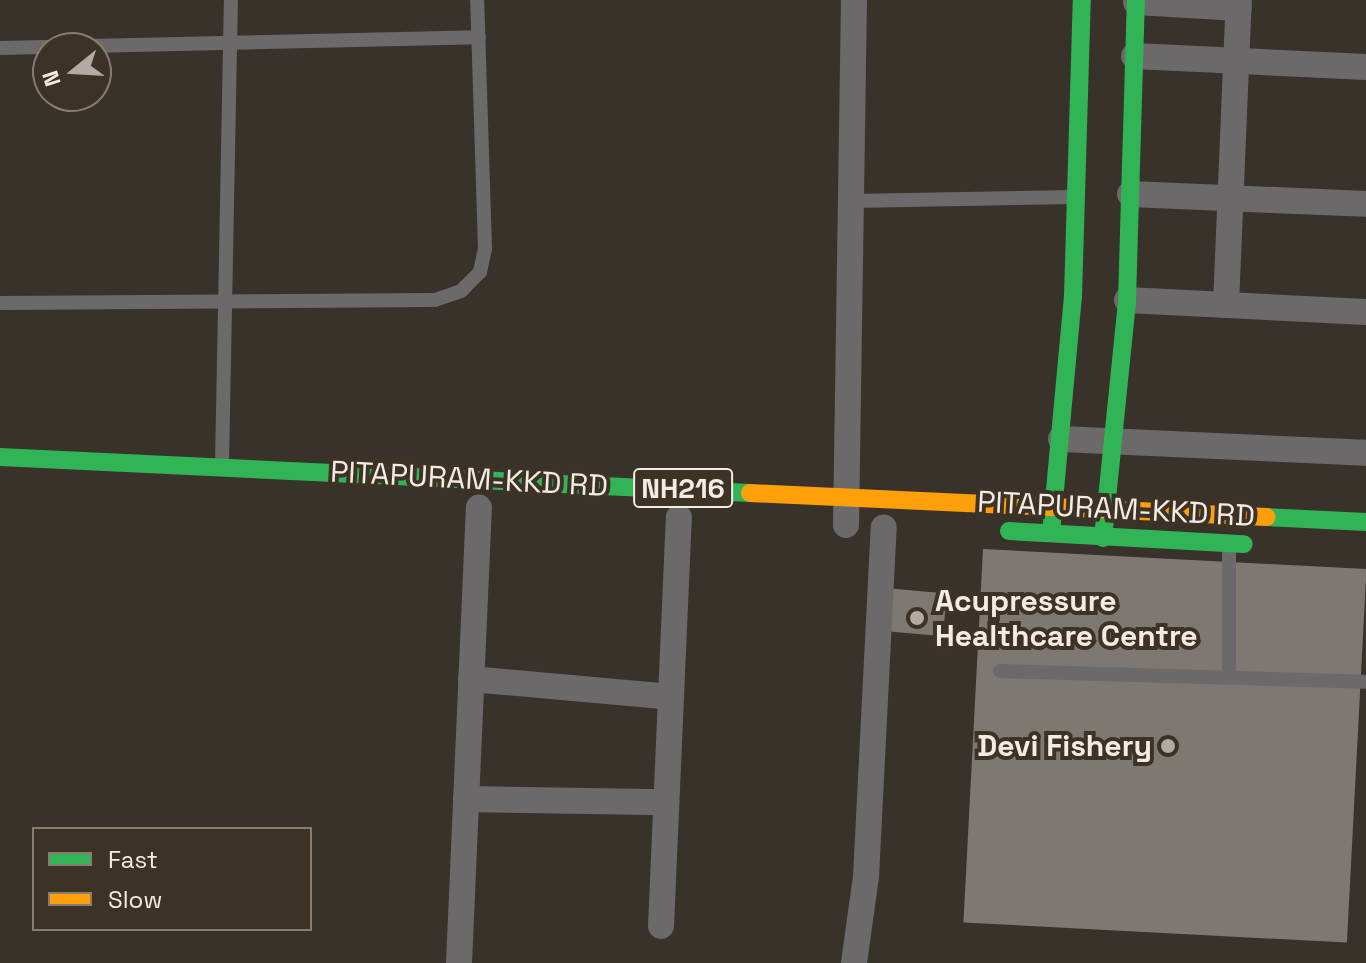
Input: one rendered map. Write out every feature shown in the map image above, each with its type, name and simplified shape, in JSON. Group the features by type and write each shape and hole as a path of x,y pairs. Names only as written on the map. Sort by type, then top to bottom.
{"main road":[{"path":"1051,533 1061,439 1078,197 1082,0"},
{"path":"1103,538 1103,506 1127,300 1136,1"},
{"name":"NH216","path":"0,457 846,497 1054,503 1366,522"},
{"path":"838,524 892,527"},
{"name":"PITAPURAM-KKD RD","path":"990,531 1270,545"}],"street":[{"path":"838,524 846,497 854,0"},
{"path":"1136,1 1239,4 1226,305"},
{"path":"1134,56 1366,67"},
{"path":"1130,194 1366,204"},
{"path":"1127,300 1366,312"},
{"path":"1061,439 1366,453"},
{"path":"459,963 479,507"},
{"path":"661,926 679,517"},
{"path":"854,963 866,877 892,527"},
{"path":"471,679 671,697"},
{"path":"466,799 666,802"}],"lane":[{"path":"222,467 231,0"},
{"path":"0,303 227,296 435,300 461,291 480,272 477,0"},
{"path":"0,48 479,37"},
{"path":"851,201 1078,197"},
{"path":"1229,675 1230,543"},
{"path":"1000,671 1229,675 1366,682"}],"building":[{"name":"Devi Fishery","path":"983,549 1366,569 1347,943 963,922"},
{"path":"885,588 947,593 943,636 881,631"}],"traffic: fast":[{"path":"1051,533 1073,296 1082,0"},
{"path":"1103,538 1127,300 1136,0"},
{"path":"0,457 750,493"},
{"path":"1266,517 1366,522"},
{"path":"1009,531 1244,544"}],"traffic: slow":[{"path":"750,493 1266,517"}],"place":[{"name":"Acupressure Healthcare Centre","path":"917,618"},
{"name":"Devi Fishery","path":"1168,746"}]}
